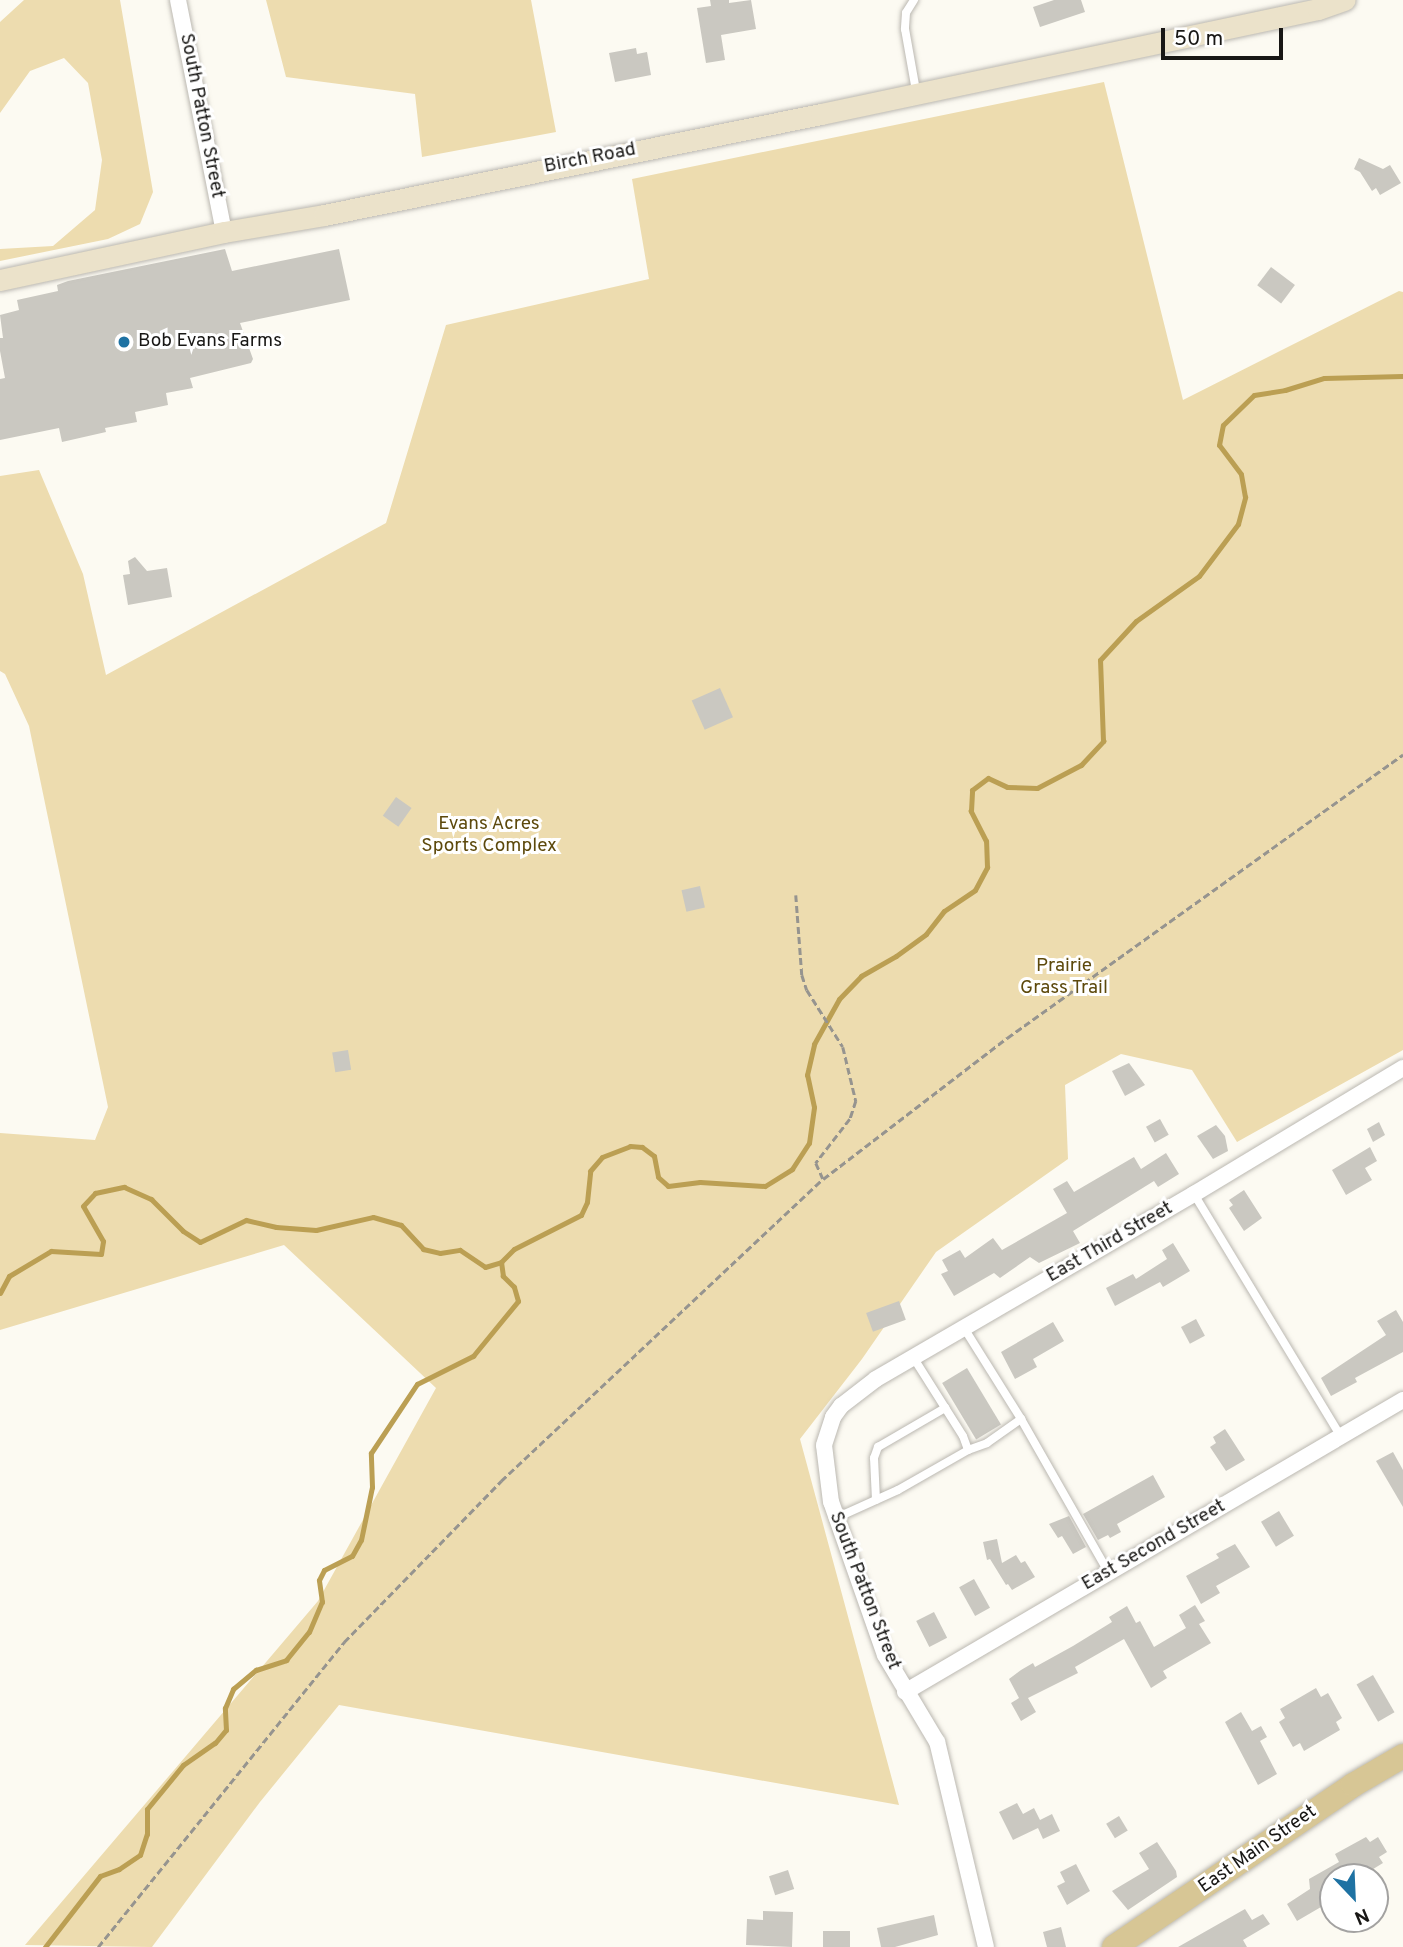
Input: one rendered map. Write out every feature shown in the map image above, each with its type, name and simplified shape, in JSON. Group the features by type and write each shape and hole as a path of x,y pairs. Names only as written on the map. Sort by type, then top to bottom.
{"main road":[{"name":"East Main Street","path":"1114,1947 1353,1785 1403,1756"}],"street":[{"name":"South Patton Street","path":"177,0 224,232"},
{"name":"Birch Road","path":"0,280 224,232 324,215 916,93 1318,9 1344,0"},
{"name":"East Third Street","path":"827,1430 841,1406 876,1379 1194,1194 1403,1068"},
{"name":"East Second Street","path":"905,1692 1403,1400"},
{"name":"South Patton Street","path":"827,1430 824,1461 836,1518 885,1655 905,1692 924,1716 937,1742 986,1947"}],"lane":[{"path":"914,0 905,13 905,29 916,93"},
{"path":"1194,1194 1341,1437"},
{"path":"964,1328 1021,1419 1109,1573"},
{"path":"913,1357 968,1450"},
{"path":"876,1500 874,1458 877,1447 945,1408"},
{"path":"836,1518 876,1500 968,1450 987,1443 1021,1419"}],"path":[{"path":"98,1947 344,1642 501,1481 823,1179 1007,1038 1403,755"},
{"path":"796,895 800,963 812,998 843,1047 850,1064 856,1101 850,1119 816,1163 823,1179"}],"green space":[{"path":"24,0 120,0 153,192 140,224 108,239 0,261 0,249 53,246 95,210 102,160 88,83 64,58 30,71 0,113 0,22"},
{"path":"266,0 531,0 556,132 422,157 415,94 286,77"},
{"path":"1104,82 1183,400 1399,291 1403,292 1403,1050 1237,1142 1192,1070 1121,1054 1065,1085 1068,1159 936,1252 862,1359 800,1439 899,1805 339,1705 260,1802 152,1947 25,1945 318,1601 436,1388 284,1245 0,1330 0,1133 95,1140 108,1107 29,726 5,674 0,671 0,476 39,470 83,574 106,675 386,523 446,325 649,279 632,179"}],"building":[{"path":"710,0 729,0 729,3 751,0 756,29 721,35 725,60 706,63 697,8 711,6"},
{"path":"1054,0 1081,0 1085,12 1040,27 1033,7"},
{"path":"636,48 637,54 647,52 651,75 615,82 609,53"},
{"path":"1359,158 1383,169 1390,165 1401,183 1380,195 1376,188 1372,191 1360,172 1354,169"},
{"name":"Bob Evans Farms","path":"225,249 232,271 339,249 350,300 240,323 253,359 251,363 190,378 193,388 166,393 168,405 135,412 137,422 105,428 106,432 62,442 59,428 0,440 0,379 5,378 0,351 0,338 3,338 0,315 19,310 17,300 58,291 57,285 68,281"},
{"path":"1271,267 1295,285 1281,303 1257,285"},
{"path":"135,557 147,571 167,568 172,597 128,605 123,575 130,574 128,561"},
{"path":"720,688 733,717 705,730 692,701"},
{"path":"396,797 412,808 398,827 383,816"},
{"path":"700,886 705,907 686,912 681,890"},
{"path":"348,1050 351,1070 335,1072 332,1053"},
{"path":"1129,1063 1145,1085 1125,1096 1112,1071"},
{"path":"1160,1119 1169,1135 1155,1143 1146,1127"},
{"path":"1379,1122 1385,1135 1373,1142 1367,1129"},
{"path":"1216,1125 1225,1136 1228,1151 1213,1159 1197,1136"},
{"path":"1370,1147 1377,1161 1365,1168 1372,1180 1346,1195 1332,1170"},
{"path":"1166,1153 1179,1174 1158,1187 1154,1181 1073,1231 1080,1243 1039,1263 1030,1257 1000,1278 994,1273 954,1296 941,1274 948,1271 942,1260 960,1250 965,1258 993,1238 1002,1250 1067,1213 1053,1189 1067,1181 1074,1192 1134,1157 1141,1169"},
{"path":"1244,1190 1262,1218 1244,1231 1229,1208 1233,1205 1229,1200"},
{"path":"1173,1243 1190,1271 1163,1287 1160,1282 1115,1306 1106,1288 1133,1274 1136,1279 1167,1259 1162,1250"},
{"path":"899,1301 906,1320 873,1332 866,1313"},
{"path":"1396,1310 1403,1322 1403,1352 1355,1378 1357,1382 1331,1396 1321,1378 1386,1335 1377,1321"},
{"path":"1196,1319 1205,1336 1190,1344 1181,1327"},
{"path":"1053,1322 1064,1341 1033,1359 1037,1367 1015,1379 1001,1352"},
{"path":"967,1368 1001,1425 976,1440 942,1383"},
{"path":"1225,1429 1245,1460 1226,1471 1210,1447 1216,1443 1213,1437"},
{"path":"1393,1452 1403,1470 1403,1507 1376,1461"},
{"path":"1153,1475 1165,1497 1117,1524 1121,1532 1098,1540 1083,1514"},
{"path":"1279,1511 1294,1536 1276,1547 1261,1522"},
{"path":"1069,1516 1086,1547 1073,1554 1062,1536 1058,1538 1049,1524"},
{"path":"997,1539 1002,1563 1016,1555 1021,1563 1025,1561 1035,1577 1012,1590 1006,1585 990,1559 987,1560 983,1542"},
{"path":"1235,1544 1250,1567 1216,1586 1220,1593 1201,1604 1186,1576 1219,1558 1216,1554"},
{"path":"974,1579 990,1608 975,1616 959,1587"},
{"path":"1195,1605 1205,1621 1199,1624 1211,1643 1163,1671 1167,1678 1151,1688 1124,1639 1075,1667 1078,1673 1028,1698 1036,1712 1021,1721 1011,1703 1019,1698 1009,1679 1021,1670 1033,1663 1035,1667 1073,1646 1112,1622 1109,1617 1127,1606 1136,1623 1140,1621 1154,1647 1186,1628 1179,1615"},
{"path":"934,1612 947,1638 929,1647 916,1621"},
{"path":"1373,1675 1394,1712 1378,1722 1357,1684"},
{"path":"1316,1688 1321,1697 1328,1693 1342,1718 1336,1722 1340,1730 1304,1751 1300,1743 1293,1747 1279,1722 1285,1718 1280,1709"},
{"path":"1241,1712 1252,1731 1261,1726 1267,1737 1260,1741 1277,1774 1258,1785 1225,1722"},
{"path":"1017,1803 1023,1814 1034,1808 1040,1820 1052,1814 1060,1831 1043,1839 1038,1828 1013,1840 999,1812"},
{"path":"1119,1816 1128,1831 1115,1838 1106,1824"},
{"path":"1366,1837 1370,1842 1378,1837 1387,1852 1379,1857 1383,1863 1337,1863 1335,1854"},
{"path":"1157,1842 1176,1871 1177,1877 1128,1910 1112,1891 1149,1869 1139,1853"},
{"path":"1076,1864 1090,1891 1067,1905 1057,1886 1065,1882 1060,1872"},
{"path":"788,1870 794,1889 775,1895 769,1876"},
{"path":"1319,1873 1319,1908 1297,1921 1287,1904 1310,1889 1309,1879"},
{"path":"1245,1909 1252,1920 1263,1914 1270,1924 1243,1940 1247,1947 1178,1947"},
{"path":"763,1911 793,1912 792,1947 746,1945 747,1919 763,1920"},
{"path":"934,1915 938,1935 895,1947 881,1947 877,1928"},
{"path":"1061,1927 1066,1947 1047,1947 1043,1932"},
{"path":"823,1931 850,1931 850,1947 823,1947"}],"waterway":[{"path":"0,1293 9,1276 51,1251 101,1254 103,1241 83,1206 95,1193 124,1187 151,1199 183,1231 200,1242 246,1220 276,1227 316,1230 373,1217 401,1225 423,1249 440,1253 460,1250 485,1267 501,1262 514,1249 581,1215 587,1202 590,1171 602,1157 630,1146 642,1147 654,1156 658,1177 668,1186 700,1182 765,1186 792,1169 809,1143 814,1107 807,1075 814,1044 839,999 861,976 896,956 926,934 944,911 975,890 987,867 986,841 971,811 972,790 988,778 1007,787 1037,788 1081,765 1103,741 1100,660 1136,621 1199,576 1238,524 1245,497 1241,474 1219,445 1223,425 1254,395 1285,390 1324,378 1403,376"},
{"path":"45,1947 100,1876 119,1869 140,1855 147,1834 147,1809 183,1765 215,1743 226,1730 225,1708 233,1689 256,1670 286,1660 309,1632 322,1602 319,1580 324,1570 352,1556 361,1540 372,1487 371,1453 417,1384 473,1356 518,1301 514,1287 503,1276 501,1262"}],"place":[{"name":"Bob Evans Farms","path":"124,342"}],"park label":[{"name":"Evans Acres Sports Complex","path":"489,836"},
{"name":"Prairie Grass Trail","path":"1064,978"}]}
